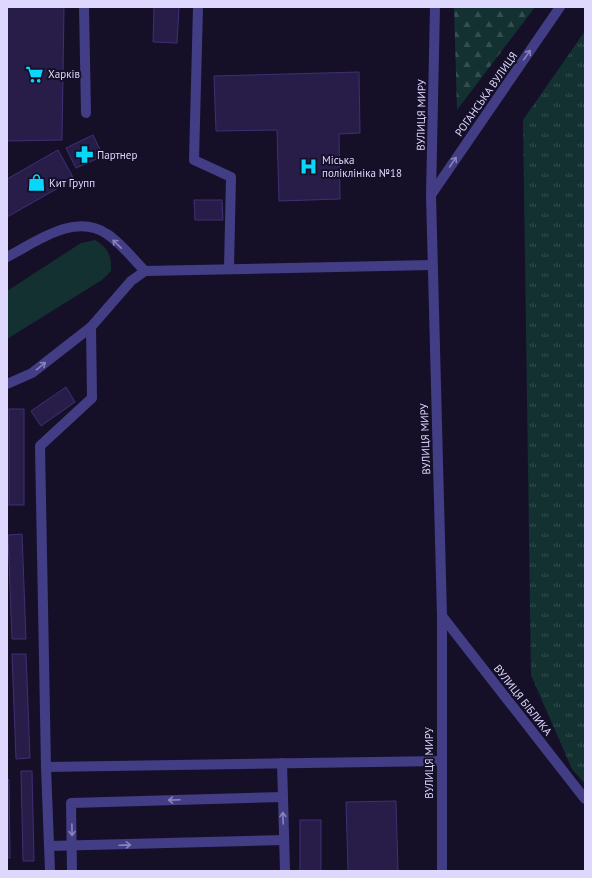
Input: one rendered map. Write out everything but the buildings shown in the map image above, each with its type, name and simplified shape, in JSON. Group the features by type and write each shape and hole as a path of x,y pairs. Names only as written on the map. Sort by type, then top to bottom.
{"street":[{"path":"84,7 86,113"},
{"path":"198,7 194,160 231,177 228,268"},
{"name":"ВУЛИЦЯ МИРУ","path":"435,7 431,195 442,616 442,871"},
{"name":"РОГАНСЬКА ВУЛИЦЯ","path":"431,195 560,7"},
{"path":"7,257 59,229 85,225 107,234 145,271"},
{"path":"7,384 32,374 91,327 131,280 145,271 228,268 432,265"},
{"path":"50,871 46,767 40,446 92,398 91,327"},
{"name":"ВУЛИЦЯ БІБЛИКА","path":"442,616 585,798"},
{"path":"46,767 442,761"},
{"path":"282,763 285,871"},
{"path":"72,871 71,803 283,797"},
{"path":"49,846 284,840"}],"green space":[{"path":"454,7 535,7 457,110"},
{"path":"585,31 585,784 572,769 531,675 523,120"},
{"path":"95,240 106,249 111,261 111,271 102,280 7,339 7,291 81,243"}],"place":[{"name":"Харків","path":"35,74"},
{"name":"Партнер","path":"84,155"},
{"name":"Міська поліклініка №18","path":"309,166"},
{"name":"Кит Групп","path":"36,183"}]}
